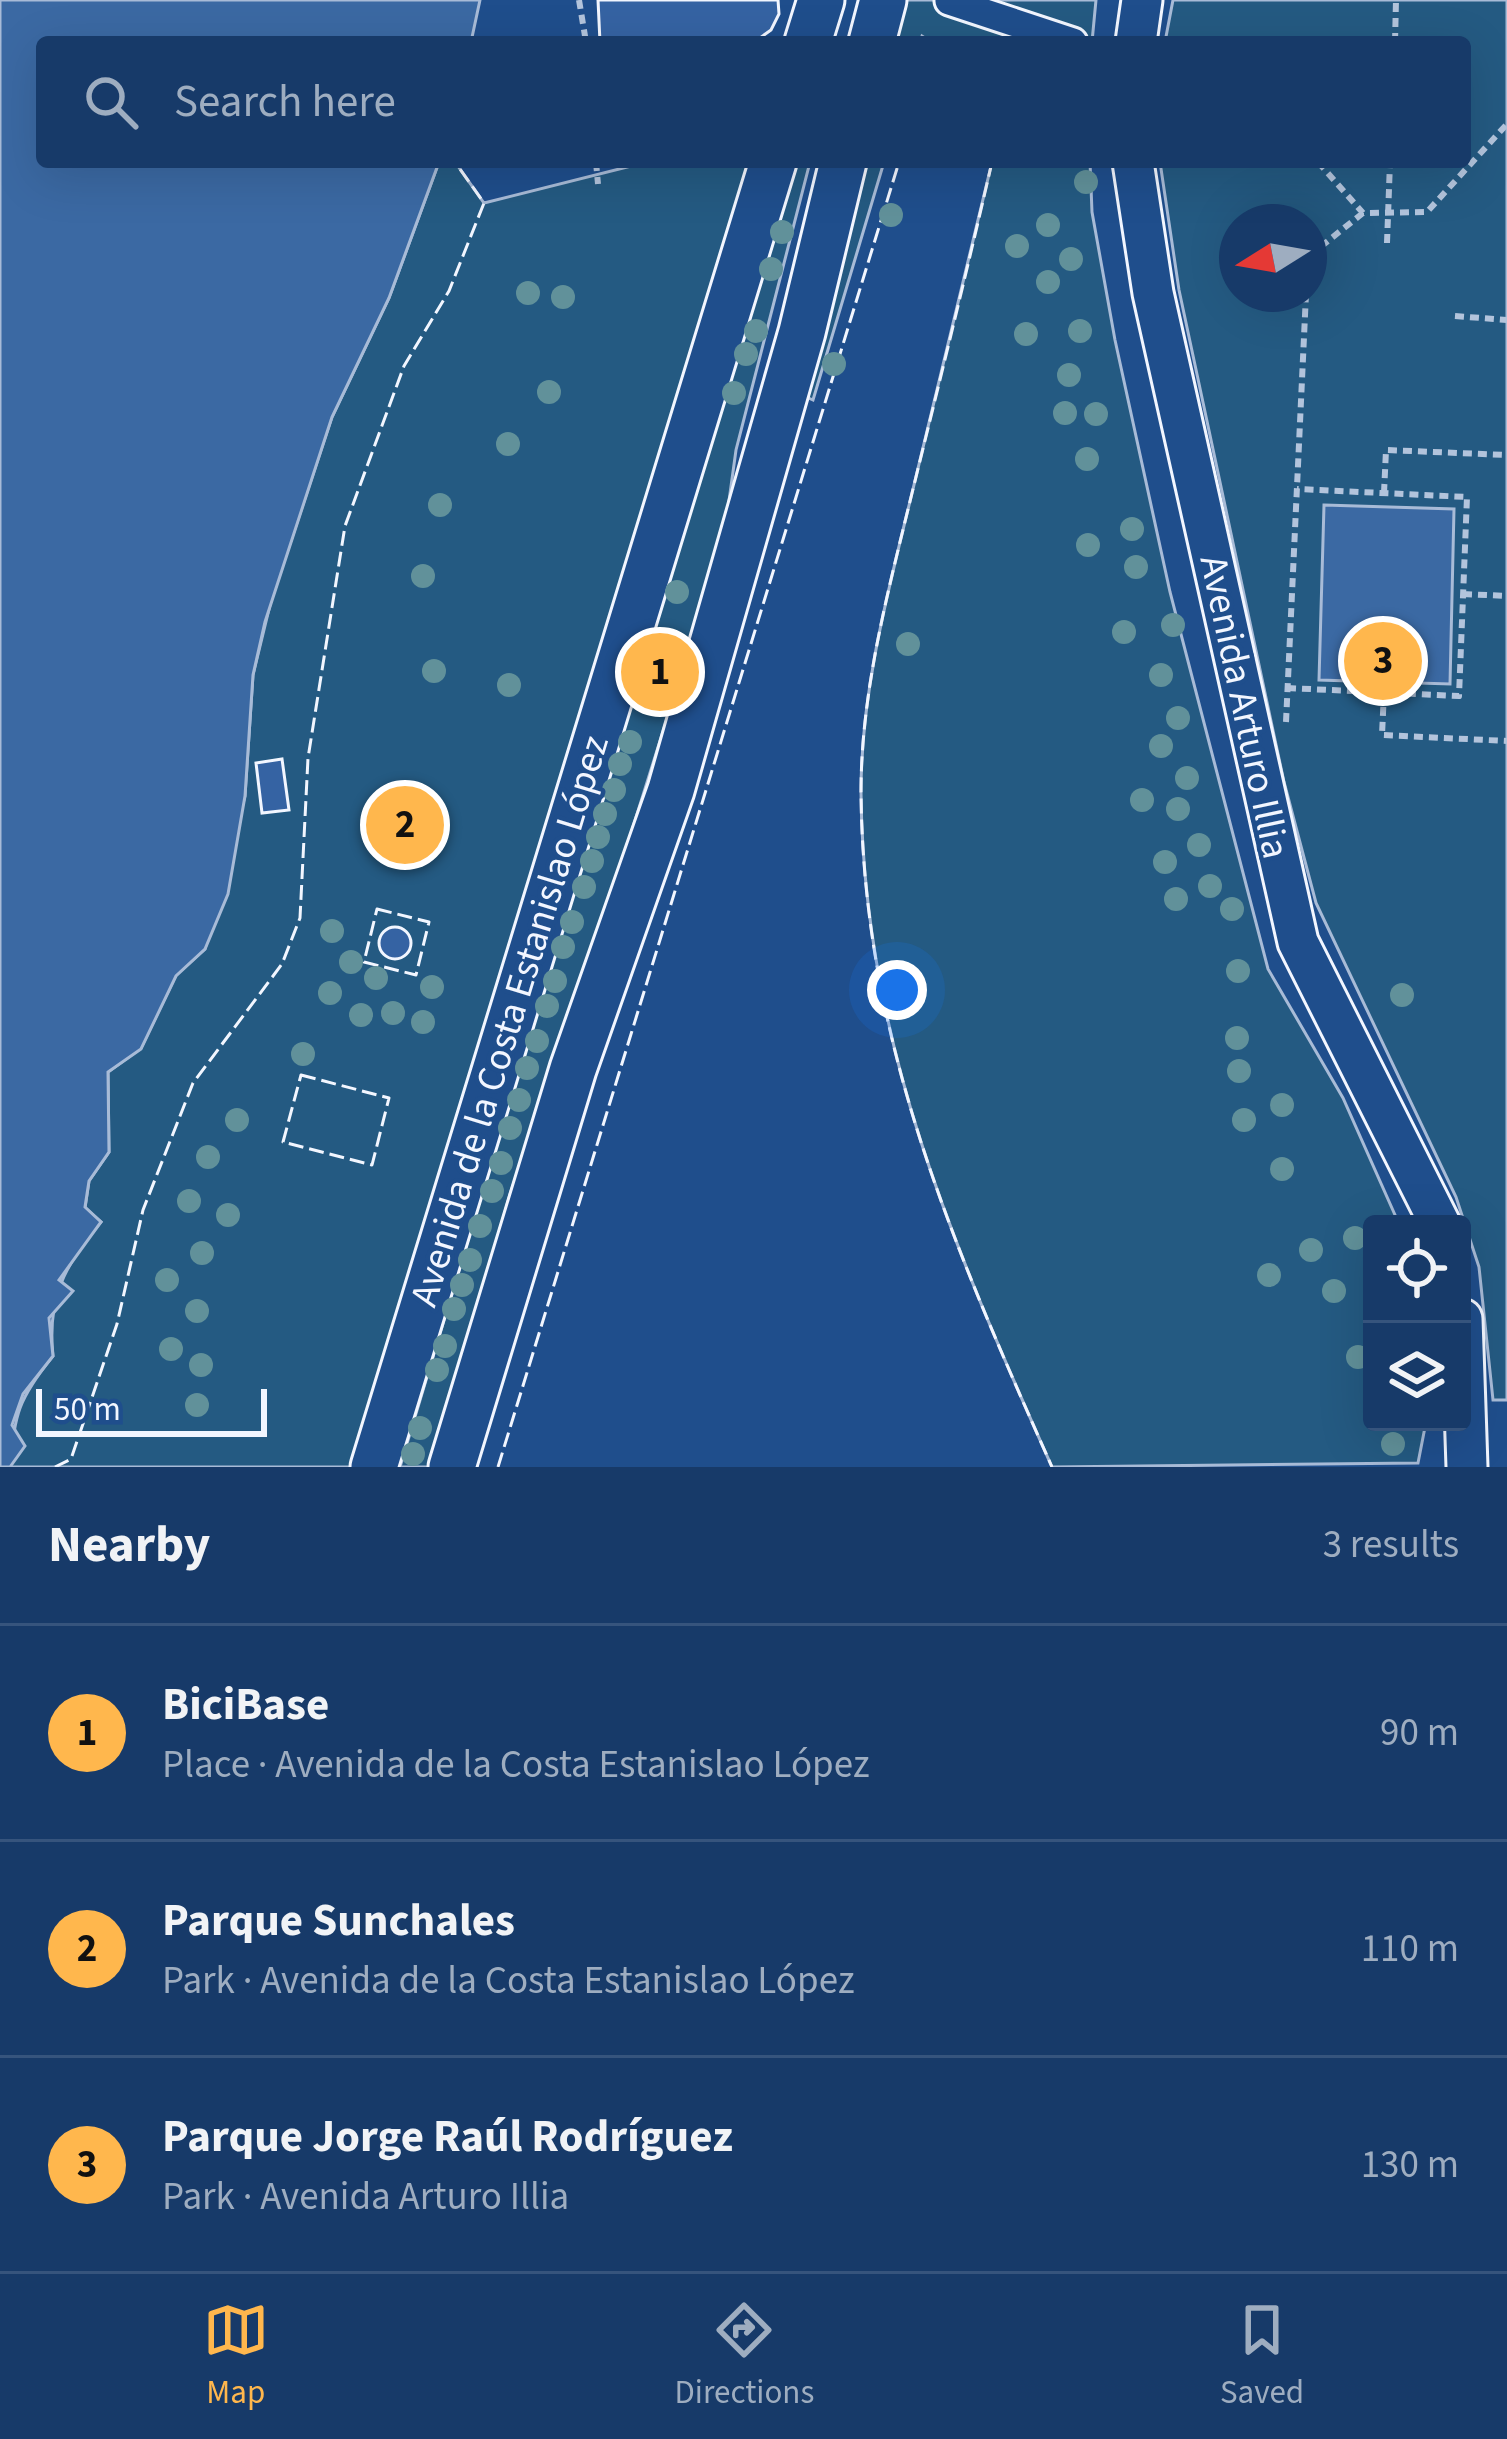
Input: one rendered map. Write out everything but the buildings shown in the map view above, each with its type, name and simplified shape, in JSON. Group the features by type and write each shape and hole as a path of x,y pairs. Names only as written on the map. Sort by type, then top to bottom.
{"main road":[{"path":"874,36 883,0"},
{"path":"1137,36 1142,0"},
{"name":"Avenida de la Costa Estanislao López","path":"374,1467 771,168"},
{"name":"Avenida de la Costa Estanislao López","path":"452,1467 574,1069 671,790 802,332 842,168"},
{"name":"Avenida Arturo Illia","path":"1134,168 1153,293 1298,942 1435,1215"},
{"path":"1462,1323 1467,1467"}],"street":[{"path":"950,1 1055,36"}],"path":[{"path":"579,0 585,36"},
{"path":"1395,36 1396,0"},
{"path":"1471,164 1507,124"},
{"path":"597,168 598,184"},
{"path":"1323,168 1363,213"},
{"path":"1387,243 1390,168"},
{"path":"1327,242 1363,213 1427,212 1467,168"},
{"path":"1252,747 1286,746 1305,312"},
{"path":"1455,316 1507,320"},
{"path":"1384,493 1386,450 1507,455"},
{"path":"1287,688 1459,696 1467,496 1297,489"},
{"path":"1463,594 1507,596"},
{"path":"1384,692 1382,736 1507,741"}],"shaded area":[{"path":"0,0 480,0 472,36 36,36 36,168 437,168 389,298 332,417 265,622 253,675 245,796 228,894 205,949 176,976 141,1049 108,1072 109,1152 89,1181 85,1207 101,1222 59,1280 73,1291 49,1318 53,1356 23,1394 12,1425 25,1446 10,1467 0,1467"},
{"path":"898,0 1096,0 1093,36 889,36"},
{"path":"1173,0 1507,0 1507,1400 1493,1400 1471,1215 1462,1215 1316,903 1284,782 1179,290 1161,168 1471,168 1471,36 1166,36"},
{"path":"437,168 459,168 484,203 623,168 771,168 374,1467 10,1467 20,1407 53,1356 53,1317 61,1284 101,1222 85,1208 89,1181 109,1152 108,1072 141,1048 176,975 205,949 245,796 253,675 271,601 332,417 389,298"},
{"path":"789,168 808,168 736,450 724,537 579,999 511,1191 431,1467 400,1467"},
{"path":"853,168 882,168 813,400 795,392"},
{"path":"991,168 1090,168 1092,212 1115,340 1170,592 1268,969 1343,1098 1395,1215 1363,1215 1363,1431 1424,1431 1418,1463 1052,1467 949,1221 896,1056 866,883 861,792 871,677"},
{"path":"1324,505 1454,509 1450,684 1319,680"}],"fence":[{"path":"55,1467 71,1459 117,1324 143,1210 193,1083 282,964 300,918 308,758 345,526 404,366 449,291 484,203 459,168"},
{"path":"498,1467 897,168"},
{"path":"991,168 878,639 861,792 866,883 896,1056 949,1221 1052,1467"},
{"path":"377,909 429,922 416,975 364,962 377,909"},
{"path":"301,1075 389,1098 372,1165 283,1142 301,1075"}],"place":[{"name":"Parque Jorge Raúl Rodríguez","path":"1383,661"},
{"name":"BiciBase","path":"660,672"},
{"name":"Parque Sunchales","path":"405,825"}]}
